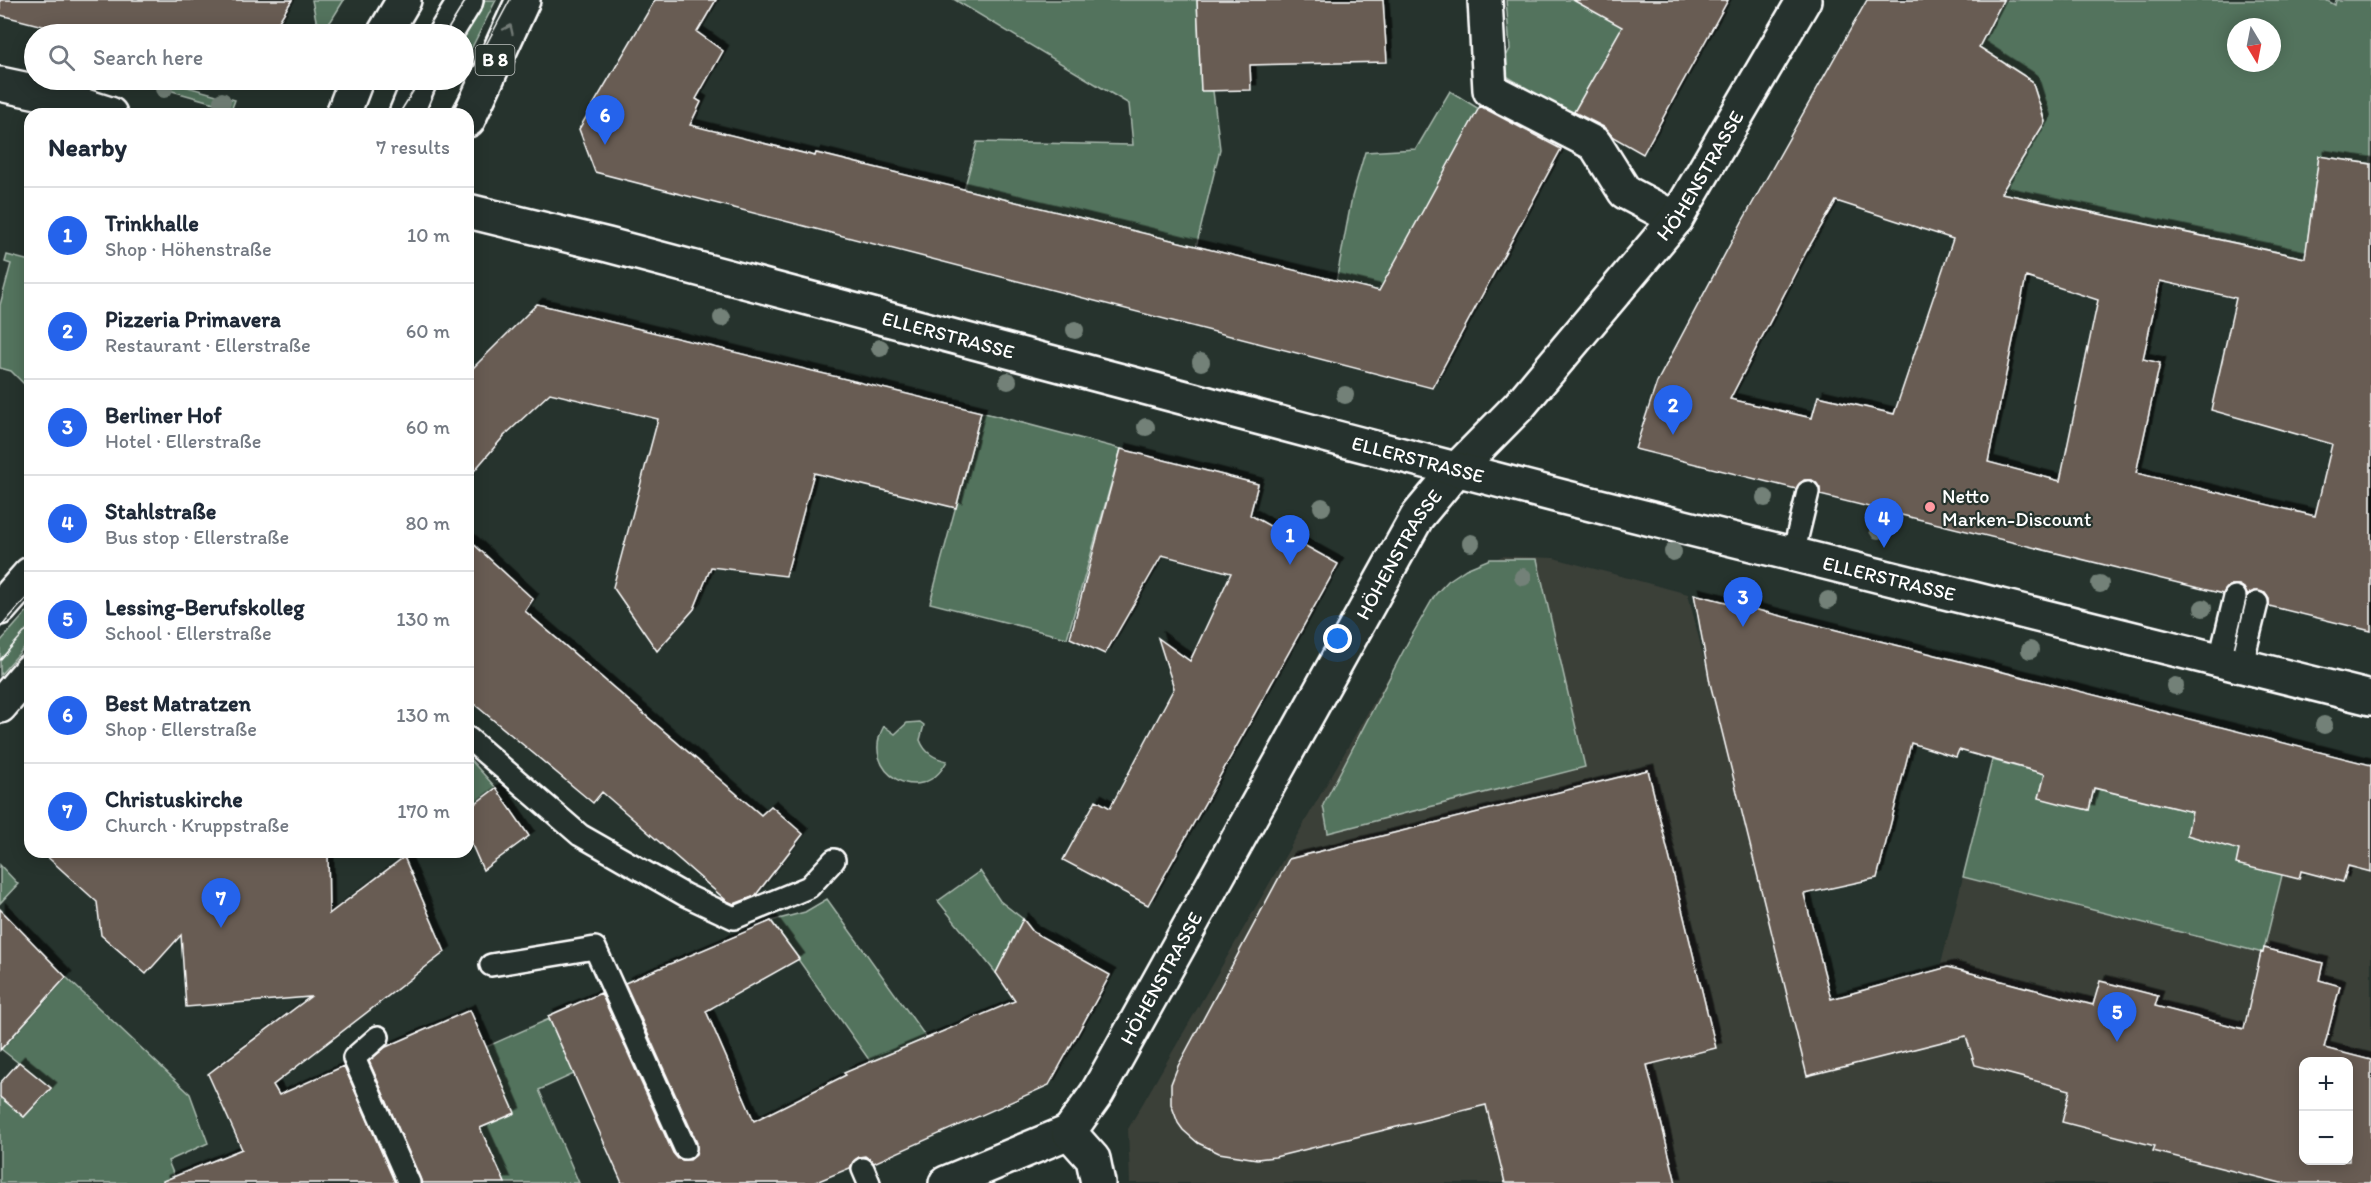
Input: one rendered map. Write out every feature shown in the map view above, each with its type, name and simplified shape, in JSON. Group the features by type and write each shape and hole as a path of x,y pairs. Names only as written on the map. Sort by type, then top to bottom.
{"street":[{"path":"390,24 404,0"},
{"path":"451,24 465,0"},
{"name":"B 8","path":"474,108 523,0"},
{"path":"1485,0 1490,90 1595,144 1625,192 1676,219"},
{"name":"HÖHENSTRASSE","path":"1069,1132 1097,1093 1417,517 1456,469 1519,406 1676,219 1804,0"},
{"path":"0,84 24,89"},
{"path":"28,90 91,108"},
{"path":"345,108 352,90"},
{"name":"ELLERSTRASSE","path":"474,212 608,245 1456,469 2371,698"},
{"path":"0,608 24,581"},
{"path":"0,706 24,678"},
{"path":"946,1183 1069,1132 1093,1159 1098,1183"}],"lane":[{"path":"1793,554 1808,492"},
{"path":"2231,662 2235,597"},
{"path":"2231,662 2257,603"},
{"path":"474,743 580,835 685,895 734,918 809,887 834,860"},
{"path":"491,964 595,948 685,1148"},
{"path":"378,1036 354,1058 409,1183"}],"shaded area":[{"path":"1502,556 1554,558 1688,594 1807,1076 1920,1047 1963,877 2263,952 2314,751 2371,765 2371,1183 1130,1183 1128,1129 1440,587"}],"green space":[{"path":"312,0 344,0 328,24 321,24 316,20"},
{"path":"484,0 496,0 474,43 474,24 469,24"},
{"path":"955,0 1197,0 1201,90 1213,91 1220,149 1196,247 964,190 977,142 1133,145 1129,104"},
{"path":"1506,0 1621,0 1622,27 1572,115 1498,71 1510,49"},
{"path":"2003,0 2326,0 2335,5 2336,0 2371,0 2371,164 2319,156 2305,260 1945,182 2005,152 2032,144 2045,122 2036,94 2017,86 1978,47"},
{"path":"169,90 198,90 235,100 232,108"},
{"path":"1450,91 1479,109 1394,265 1395,295 1336,282 1352,197 1365,152 1416,149"},
{"path":"7,255 24,259 24,384 11,371 0,368 0,305 11,264 5,262"},
{"path":"981,412 1121,449 1067,638 930,603"},
{"path":"1490,559 1537,559 1585,767 1328,833 1323,805 1435,595 1448,581 1466,569"},
{"path":"24,615 24,648 0,675 0,642"},
{"path":"920,722 924,725 920,740 924,748 934,756 947,761 936,775 923,783 909,784 896,779 886,770 879,758 878,743 884,726 895,734 907,723"},
{"path":"1992,760 2045,774 2039,797 2089,810 2094,788 2174,808 2187,802 2194,804 2187,835 2287,855 2263,953 1963,877"},
{"path":"474,764 496,788 474,804"},
{"path":"0,865 18,884 0,903"},
{"path":"980,871 1000,901 1023,919 996,973 938,901"},
{"path":"827,899 936,1051 872,1064 771,921 805,912"},
{"path":"66,977 190,1094 208,1143 168,1161 177,1183 0,1183 0,1097 24,1117 50,1088 1,1049"},
{"path":"549,1019 574,1074 539,1090 579,1183 505,1183 480,1128 486,1047"}],"building":[{"path":"0,0 292,0 277,24 35,24 0,15"},
{"path":"655,0 716,0 697,32 723,51 696,99 701,102 690,125 815,156 816,153 1379,291 1480,106 1561,149 1432,388 595,172 579,129"},
{"path":"1197,0 1383,0 1387,62 1250,65 1251,90 1201,91"},
{"path":"1573,0 1728,0 1643,154 1613,137 1604,127 1574,112 1622,27"},
{"path":"1867,0 2003,0 1979,47 2032,81 2045,122 2001,193 2305,258 2319,156 2371,164 2371,631 2269,606 2269,599 2265,593 2254,591 2247,595 2244,588 2239,585 2231,585 2223,594 1820,495 1820,488 1812,480 1804,480 1796,489 1635,449 1657,382 1743,220","holes":["1836,201 1953,239 1894,414 1818,396 1812,418 1730,399 1806,252","2026,277 2098,300 2060,481 1988,462","2160,281 2236,298 2211,410 2332,444 2315,516 2136,473 2160,363 2143,359"]},
{"path":"537,304 981,412 956,508 814,473 786,576 711,567 694,609 657,651 613,587 658,419 550,393 504,436 474,471 474,367"},
{"path":"1121,449 1258,484 1250,515 1338,564 1148,905 1063,860 1096,800 1110,808 1174,688 1158,638 1190,661 1231,573 1162,555 1105,654 1070,638"},
{"path":"474,545 533,599 525,611 761,815 771,806 803,834 755,896 734,904 727,901 602,792 593,803 474,704"},
{"path":"1694,594 2371,765 2371,872 2348,866 2343,882 2301,871 2299,879 2236,864 2239,850 2187,835 2192,812 2094,788 2089,810 2062,804 2039,798 2045,774 1959,750 1956,757 1911,743 1877,878 1804,894 1831,999 1948,967 2093,1005 2100,981 2158,996 2155,1006 2244,1029 2261,952 2263,953 2264,948 2323,963 2319,980 2340,986 2324,1048 2371,1060 2371,1183 2281,1183 2153,1151 2155,1146 2062,1122 2070,1090 1975,1065 1966,1036 1807,1076 1710,683"},
{"path":"1648,770 1716,1048 1647,1065 1676,1183 1505,1183 1486,1105 1275,1157 1257,1159 1219,1153 1198,1143 1183,1130 1171,1104 1171,1084 1178,1066 1289,859"},
{"path":"496,788 529,836 483,870 474,850 474,804"},
{"path":"49,858 328,858 329,914 404,858 445,952 273,1085 279,1095 344,1066 395,1183 163,1183 163,1181 242,1149 208,1074 310,997 186,1007 181,935 146,974 101,935 97,902"},
{"path":"0,909 66,977 0,1050"},
{"path":"1023,919 1033,932 1110,975 1049,1085 874,1163 865,1156 859,1157 850,1168 814,1183 622,1183 548,1016 601,993 673,1153 678,1159 690,1160 696,1155 697,1143 625,983 771,921 799,959 706,1011 754,1121 846,1075 844,1073 1015,1001 996,973"},
{"path":"470,1010 515,1113 480,1128 505,1183 422,1183 369,1061 386,1047"},
{"path":"19,1062 51,1088 24,1117 0,1097 0,1083"}],"tram line":[{"path":"451,24 466,0"},
{"path":"474,67 510,0"},
{"path":"403,108 414,90"},
{"path":"452,108 462,90"},
{"path":"0,628 24,601"},
{"path":"0,660 24,633"}],"place":[{"name":"Best Matratzen","path":"605,145"},
{"name":"Pizzeria Primavera","path":"1673,435"},
{"name":"Netto Marken-Discount","path":"1930,507"},
{"name":"Stahlstraße","path":"1884,548"},
{"name":"Trinkhalle","path":"1290,565"},
{"name":"Berliner Hof","path":"1743,627"},
{"name":"Christuskirche","path":"221,928"},
{"name":"Lessing-Berufskolleg","path":"2117,1042"}]}
